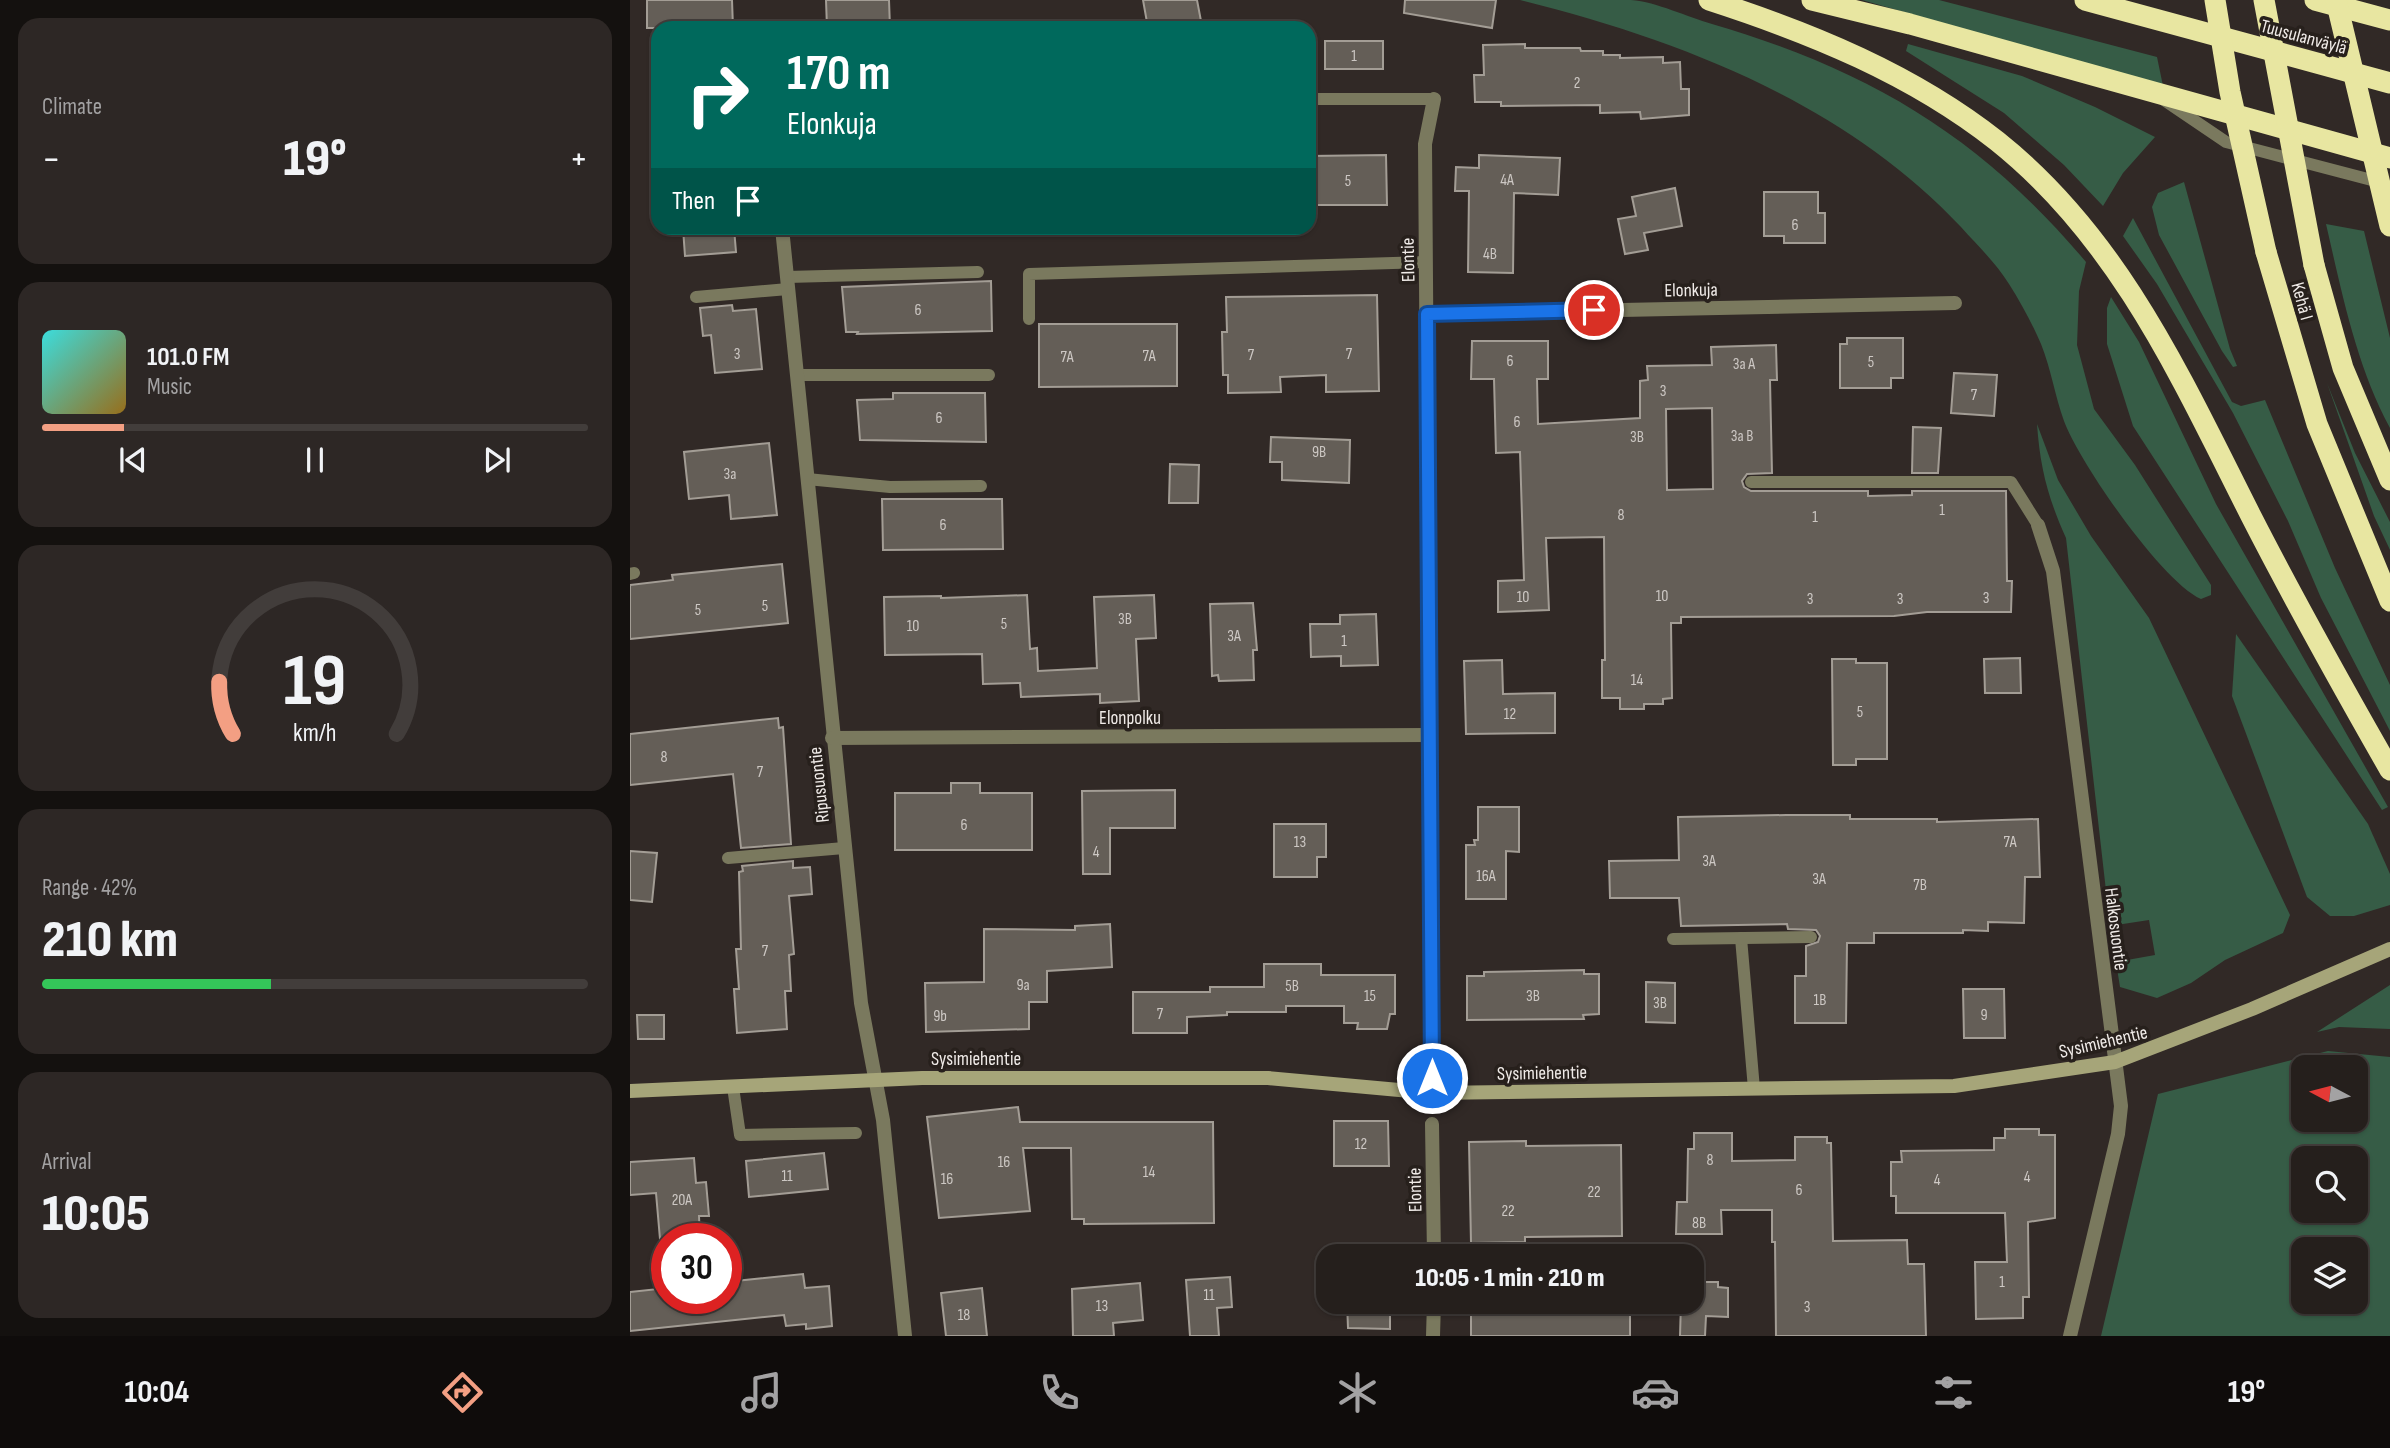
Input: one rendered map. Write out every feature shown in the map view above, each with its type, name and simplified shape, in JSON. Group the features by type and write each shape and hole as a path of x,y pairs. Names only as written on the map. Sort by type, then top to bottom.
{"highway":[{"path":"1709,0 1808,34 1876,65 1936,100 1997,141 2046,186 2087,231 2132,291 2170,353 2302,615 2390,771"},
{"path":"1812,0 2146,88 2390,158"},
{"name":"Tuusulanväylä","path":"2085,0 2390,83"},
{"name":"Kehä I","path":"2215,0 2230,92 2266,252 2317,424 2390,601"},
{"path":"2264,0 2314,265 2343,368 2390,480"},
{"name":"Tuusulanväylä","path":"2315,0 2390,20"},
{"path":"2336,0 2390,226"}],"street":[{"name":"Elontie","path":"1432,1093 1425,144 1434,99"},
{"name":"Ripusuontie","path":"783,235 844,848 865,1037 883,1120 905,1336"},
{"name":"Elonkuja","path":"1427,314 1955,303"},
{"name":"Halkosuontie","path":"2038,525 2053,571 2120,1119 2070,1336"},
{"name":"Elonpolku","path":"832,738 1428,735"},
{"name":"Sysimiehentie","path":"630,1091 874,1080 1268,1078 1432,1093 1954,1086 2115,1062 2252,1009 2390,949"},
{"name":"Elontie","path":"1432,1124 1434,1244"},
{"path":"1433,1336 1434,1314"}],"lane":[{"path":"2146,88 2226,142 2390,185"},
{"path":"1316,99 1434,99"},
{"path":"1029,319 1029,274 1426,262"},
{"path":"695,297 788,283 978,272"},
{"path":"797,374 989,375"},
{"path":"807,479 890,487 981,486"},
{"path":"1751,482 2011,482 2038,525"},
{"path":"728,858 844,848"},
{"path":"1673,939 1811,937"},
{"path":"1741,938 1754,1089"},
{"path":"733,1087 740,1135 856,1133"}],"green space":[{"path":"1520,0 1641,1 1769,42 1871,86 1918,113 1962,143 2005,178 2046,217 2086,262 2079,291 2077,345 2094,409 2135,465 2211,585 2211,595 2201,599 2185,588 2165,570 2124,519 2073,440 2061,412 2041,344 2013,291 1980,247 1915,183 1866,145 1813,111 1757,82 1640,35"},
{"path":"1862,0 1939,0 2157,57 2163,86"},
{"path":"1908,44 2022,76 2095,107 2155,137 2123,173 2103,206 2064,165 2004,113 1906,51"},
{"path":"2184,182 2237,366 2233,367 2222,351 2159,235 2152,207 2158,193"},
{"path":"2133,218 2232,402 2241,406 2265,400 2335,568 2390,685 2390,731 2321,598 2288,521 2233,413 2157,284 2123,236"},
{"path":"2326,224 2364,231 2390,338 2390,428 2359,354"},
{"path":"2111,297 2139,342 2216,504 2388,807 2382,810 2133,426 2107,344 2107,308"},
{"path":"2327,383 2355,453 2390,522 2390,550 2374,516"},
{"path":"2037,424 2058,480 2091,536 2149,618 2290,915 2283,933 2225,960 2191,983 2157,998 2120,987 2116,962 2155,955 2149,920 2110,926 2066,538 2046,482"},
{"path":"2236,634 2368,824 2390,874 2390,905 2354,916 2330,916 2307,897 2232,696"},
{"path":"2390,985 2390,1029 2339,1027 2317,1032"},
{"path":"2328,1051 2390,1057 2390,1336 2101,1336 2158,1094 2291,1060 2291,1132 2368,1132 2368,1055 2312,1055"}],"building":[{"path":"647,0 732,0 733,21 651,21 651,28 647,28"},
{"path":"826,0 889,0 890,21 827,21"},
{"path":"1143,0 1197,0 1201,21 1147,21"},
{"path":"1405,0 1496,0 1492,28 1404,13"},
{"path":"1325,41 1383,41 1383,69 1325,69"},
{"path":"1525,44 1525,48 1580,48 1581,51 1603,51 1603,55 1620,55 1620,58 1663,57 1663,63 1680,62 1681,89 1689,89 1689,115 1641,119 1640,112 1600,113 1600,105 1501,106 1501,102 1475,102 1474,75 1484,75 1483,45"},
{"path":"1386,155 1387,205 1316,205 1316,156"},
{"path":"1479,155 1560,158 1558,195 1514,193 1513,273 1468,272 1469,191 1455,191 1456,167 1479,168"},
{"path":"1675,188 1682,226 1644,233 1648,250 1625,254 1618,219 1636,216 1632,197"},
{"path":"1764,192 1818,192 1818,213 1825,213 1825,243 1784,243 1784,236 1764,236"},
{"path":"684,235 735,235 736,252 685,256"},
{"path":"991,281 992,331 846,332 842,287"},
{"path":"1377,295 1379,391 1326,392 1326,375 1280,377 1281,392 1228,393 1228,375 1223,375 1222,332 1227,332 1226,297"},
{"path":"732,305 733,311 756,309 762,369 715,373 711,335 703,336 700,308"},
{"path":"1039,324 1177,324 1177,386 1039,387"},
{"path":"1847,338 1903,338 1903,378 1891,378 1891,388 1840,388 1840,344 1847,344"},
{"path":"1472,341 1548,341 1548,379 1537,379 1538,424 1640,418 1640,381 1648,380 1647,366 1712,365 1711,347 1776,345 1777,380 1770,380 1772,473 1747,474 1742,481 1744,487 1751,491 1868,491 1868,496 1912,495 1912,491 2006,491 2007,581 2012,581 2011,612 1927,612 1894,616 1681,617 1681,623 1671,623 1672,698 1663,699 1663,704 1644,704 1644,709 1620,709 1620,698 1602,698 1602,660 1605,660 1604,537 1546,538 1549,610 1498,612 1498,581 1524,580 1520,452 1496,453 1494,379 1471,379","holes":["1712,408 1713,489 1667,490 1666,409"]},
{"path":"1954,373 1997,375 1994,416 1951,413"},
{"path":"893,393 985,393 986,442 860,440 857,400 893,399"},
{"path":"1913,427 1941,428 1938,473 1912,473"},
{"path":"1271,437 1350,440 1349,483 1282,480 1282,462 1270,462"},
{"path":"769,443 777,515 731,519 729,495 689,499 684,452"},
{"path":"1170,464 1199,465 1198,503 1169,503"},
{"path":"882,499 1002,499 1003,549 883,550"},
{"path":"782,564 788,623 630,639 630,585 673,580 672,575"},
{"path":"1027,595 1030,649 1037,648 1038,671 1097,668 1094,597 1154,595 1156,638 1136,639 1139,701 1100,703 1100,694 1021,697 1020,683 983,684 982,654 885,655 884,597"},
{"path":"1253,603 1257,650 1253,650 1254,680 1219,681 1218,675 1212,676 1210,604"},
{"path":"1376,614 1378,665 1341,666 1341,656 1311,657 1310,624 1340,624 1340,615"},
{"path":"2020,658 2021,693 1985,693 1984,659"},
{"path":"1832,659 1856,659 1856,663 1887,663 1887,759 1856,759 1856,765 1833,765"},
{"path":"1502,660 1503,694 1555,693 1555,733 1466,734 1464,661"},
{"path":"778,718 779,728 783,727 791,844 741,848 733,774 630,785 630,734"},
{"path":"951,783 980,783 980,793 1032,793 1032,850 895,850 895,793 951,793"},
{"path":"1175,790 1175,828 1110,828 1110,874 1083,874 1082,791"},
{"path":"1478,807 1519,807 1519,852 1506,851 1506,899 1466,899 1466,845 1475,845 1474,840 1478,840"},
{"path":"1850,815 1850,819 1937,819 1937,822 2038,819 2040,877 2025,877 2024,923 1988,922 1988,931 1963,930 1963,933 1874,933 1874,943 1847,943 1846,1023 1795,1023 1795,976 1806,976 1806,946 1818,942 1820,936 1816,930 1788,929 1787,924 1681,926 1679,898 1610,898 1609,861 1679,860 1678,817"},
{"path":"1274,824 1326,824 1326,857 1317,857 1317,877 1274,877"},
{"path":"630,851 657,853 652,902 630,900"},
{"path":"793,861 793,868 810,867 812,894 789,896 794,954 789,955 791,991 785,991 787,1029 737,1033 734,989 739,989 736,949 741,949 739,872 743,871 742,866"},
{"path":"1110,924 1112,967 1047,971 1047,1002 1029,1002 1029,1029 926,1032 925,983 984,982 984,929 1075,930 1075,926"},
{"path":"1264,964 1321,964 1321,975 1395,975 1395,1014 1390,1014 1387,1029 1357,1029 1358,1023 1344,1023 1344,1006 1286,1006 1286,1012 1227,1012 1227,1015 1187,1017 1187,1033 1133,1033 1133,992 1210,992 1210,987 1264,987"},
{"path":"1584,970 1584,974 1599,974 1599,1014 1583,1015 1584,1019 1467,1020 1467,976 1484,976 1484,972"},
{"path":"1646,982 1675,983 1675,1023 1646,1022"},
{"path":"1963,989 2004,989 2005,1038 1964,1038"},
{"path":"637,1015 664,1015 664,1039 638,1039"},
{"path":"1018,1107 1020,1122 1213,1122 1214,1223 1084,1224 1084,1219 1072,1219 1071,1148 1023,1148 1030,1211 939,1218 927,1117"},
{"path":"1334,1121 1388,1121 1389,1166 1334,1166"},
{"path":"2005,1129 2039,1129 2039,1135 2055,1135 2055,1218 2028,1222 2029,1297 2023,1297 2023,1318 1976,1319 1975,1262 2007,1262 2005,1213 1896,1213 1896,1196 1891,1196 1891,1162 1902,1162 1901,1151 1994,1150 1994,1138 2005,1138"},
{"path":"1694,1133 1732,1133 1732,1161 1795,1160 1795,1137 1827,1137 1827,1143 1831,1143 1833,1241 1907,1240 1908,1264 1924,1264 1926,1336 1776,1336 1772,1210 1721,1210 1722,1234 1676,1234 1677,1202 1687,1202 1688,1149 1694,1149"},
{"path":"1526,1141 1526,1146 1621,1145 1622,1236 1525,1237 1525,1242 1471,1243 1469,1142"},
{"path":"824,1153 828,1189 749,1197 746,1161"},
{"path":"694,1158 696,1183 706,1182 709,1216 699,1216 699,1223 659,1223 656,1193 630,1195 630,1162"},
{"path":"803,1274 805,1288 829,1286 832,1326 806,1329 806,1324 786,1326 784,1315 630,1331 630,1292 651,1290 651,1314 742,1314 742,1280"},
{"path":"1230,1277 1232,1307 1217,1308 1219,1336 1190,1336 1186,1280"},
{"path":"1704,1282 1718,1282 1718,1287 1728,1288 1728,1317 1706,1316 1705,1336 1680,1336 1681,1314 1704,1314"},
{"path":"1140,1283 1143,1320 1113,1323 1114,1336 1073,1336 1072,1289"},
{"path":"982,1288 987,1336 946,1336 941,1293"},
{"path":"1347,1314 1390,1314 1390,1329 1348,1328"},
{"path":"1471,1314 1630,1314 1630,1336 1471,1336"}],"route":[{"path":"1432,1078 1427,314 1594,310"}]}
